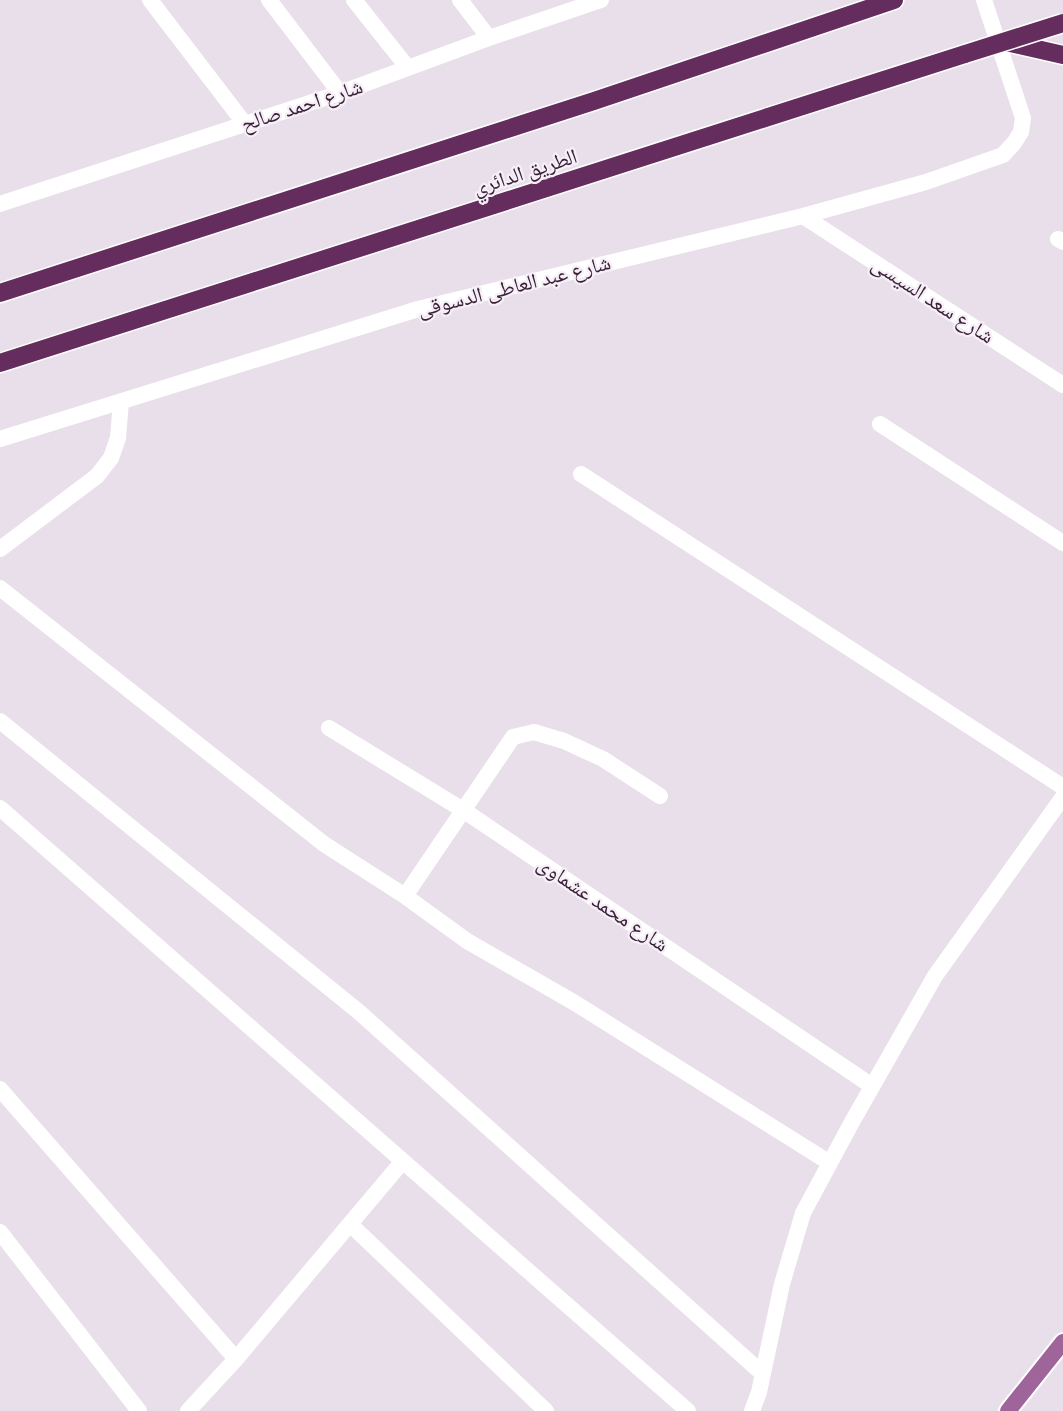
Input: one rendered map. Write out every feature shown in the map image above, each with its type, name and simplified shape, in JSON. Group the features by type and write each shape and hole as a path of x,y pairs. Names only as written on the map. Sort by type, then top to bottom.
{"highway":[{"path":"0,293 583,104 894,0"},
{"name":"الطريق الدائري","path":"0,363 1063,23"},
{"path":"1006,42 1063,55"}],"main road":[{"path":"1008,1411 1063,1342"}],"street":[{"path":"150,0 245,124"},
{"path":"269,0 340,93"},
{"path":"354,0 408,68"},
{"path":"460,0 489,38"},
{"name":"شارع احمد صالح","path":"0,204 340,93 601,0"},
{"name":"شارع عبد العاطى الدسوقى","path":"0,439 418,309 803,216 926,182 1003,155 1021,132 1023,118 984,0"},
{"name":"شارع سعد السيسى","path":"803,216 1063,385"},
{"path":"0,549 97,477 111,458 118,438 121,401"},
{"path":"880,424 1063,543"},
{"path":"580,474 1063,787"},
{"path":"0,588 316,838 405,896 466,941 575,1003 830,1163"},
{"path":"0,721 359,1012 763,1374"},
{"name":"شارع محمد عشماوى","path":"328,729 463,810 872,1086"},
{"path":"405,896 513,737 534,732 564,741 603,759 660,796"},
{"path":"752,1411 763,1374 782,1284 803,1213 935,975 1063,797"},
{"path":"0,808 688,1411"},
{"path":"0,1089 236,1359"},
{"path":"188,1411 236,1359 403,1161"},
{"path":"350,1224 546,1411"},
{"path":"0,1232 139,1411"}]}
